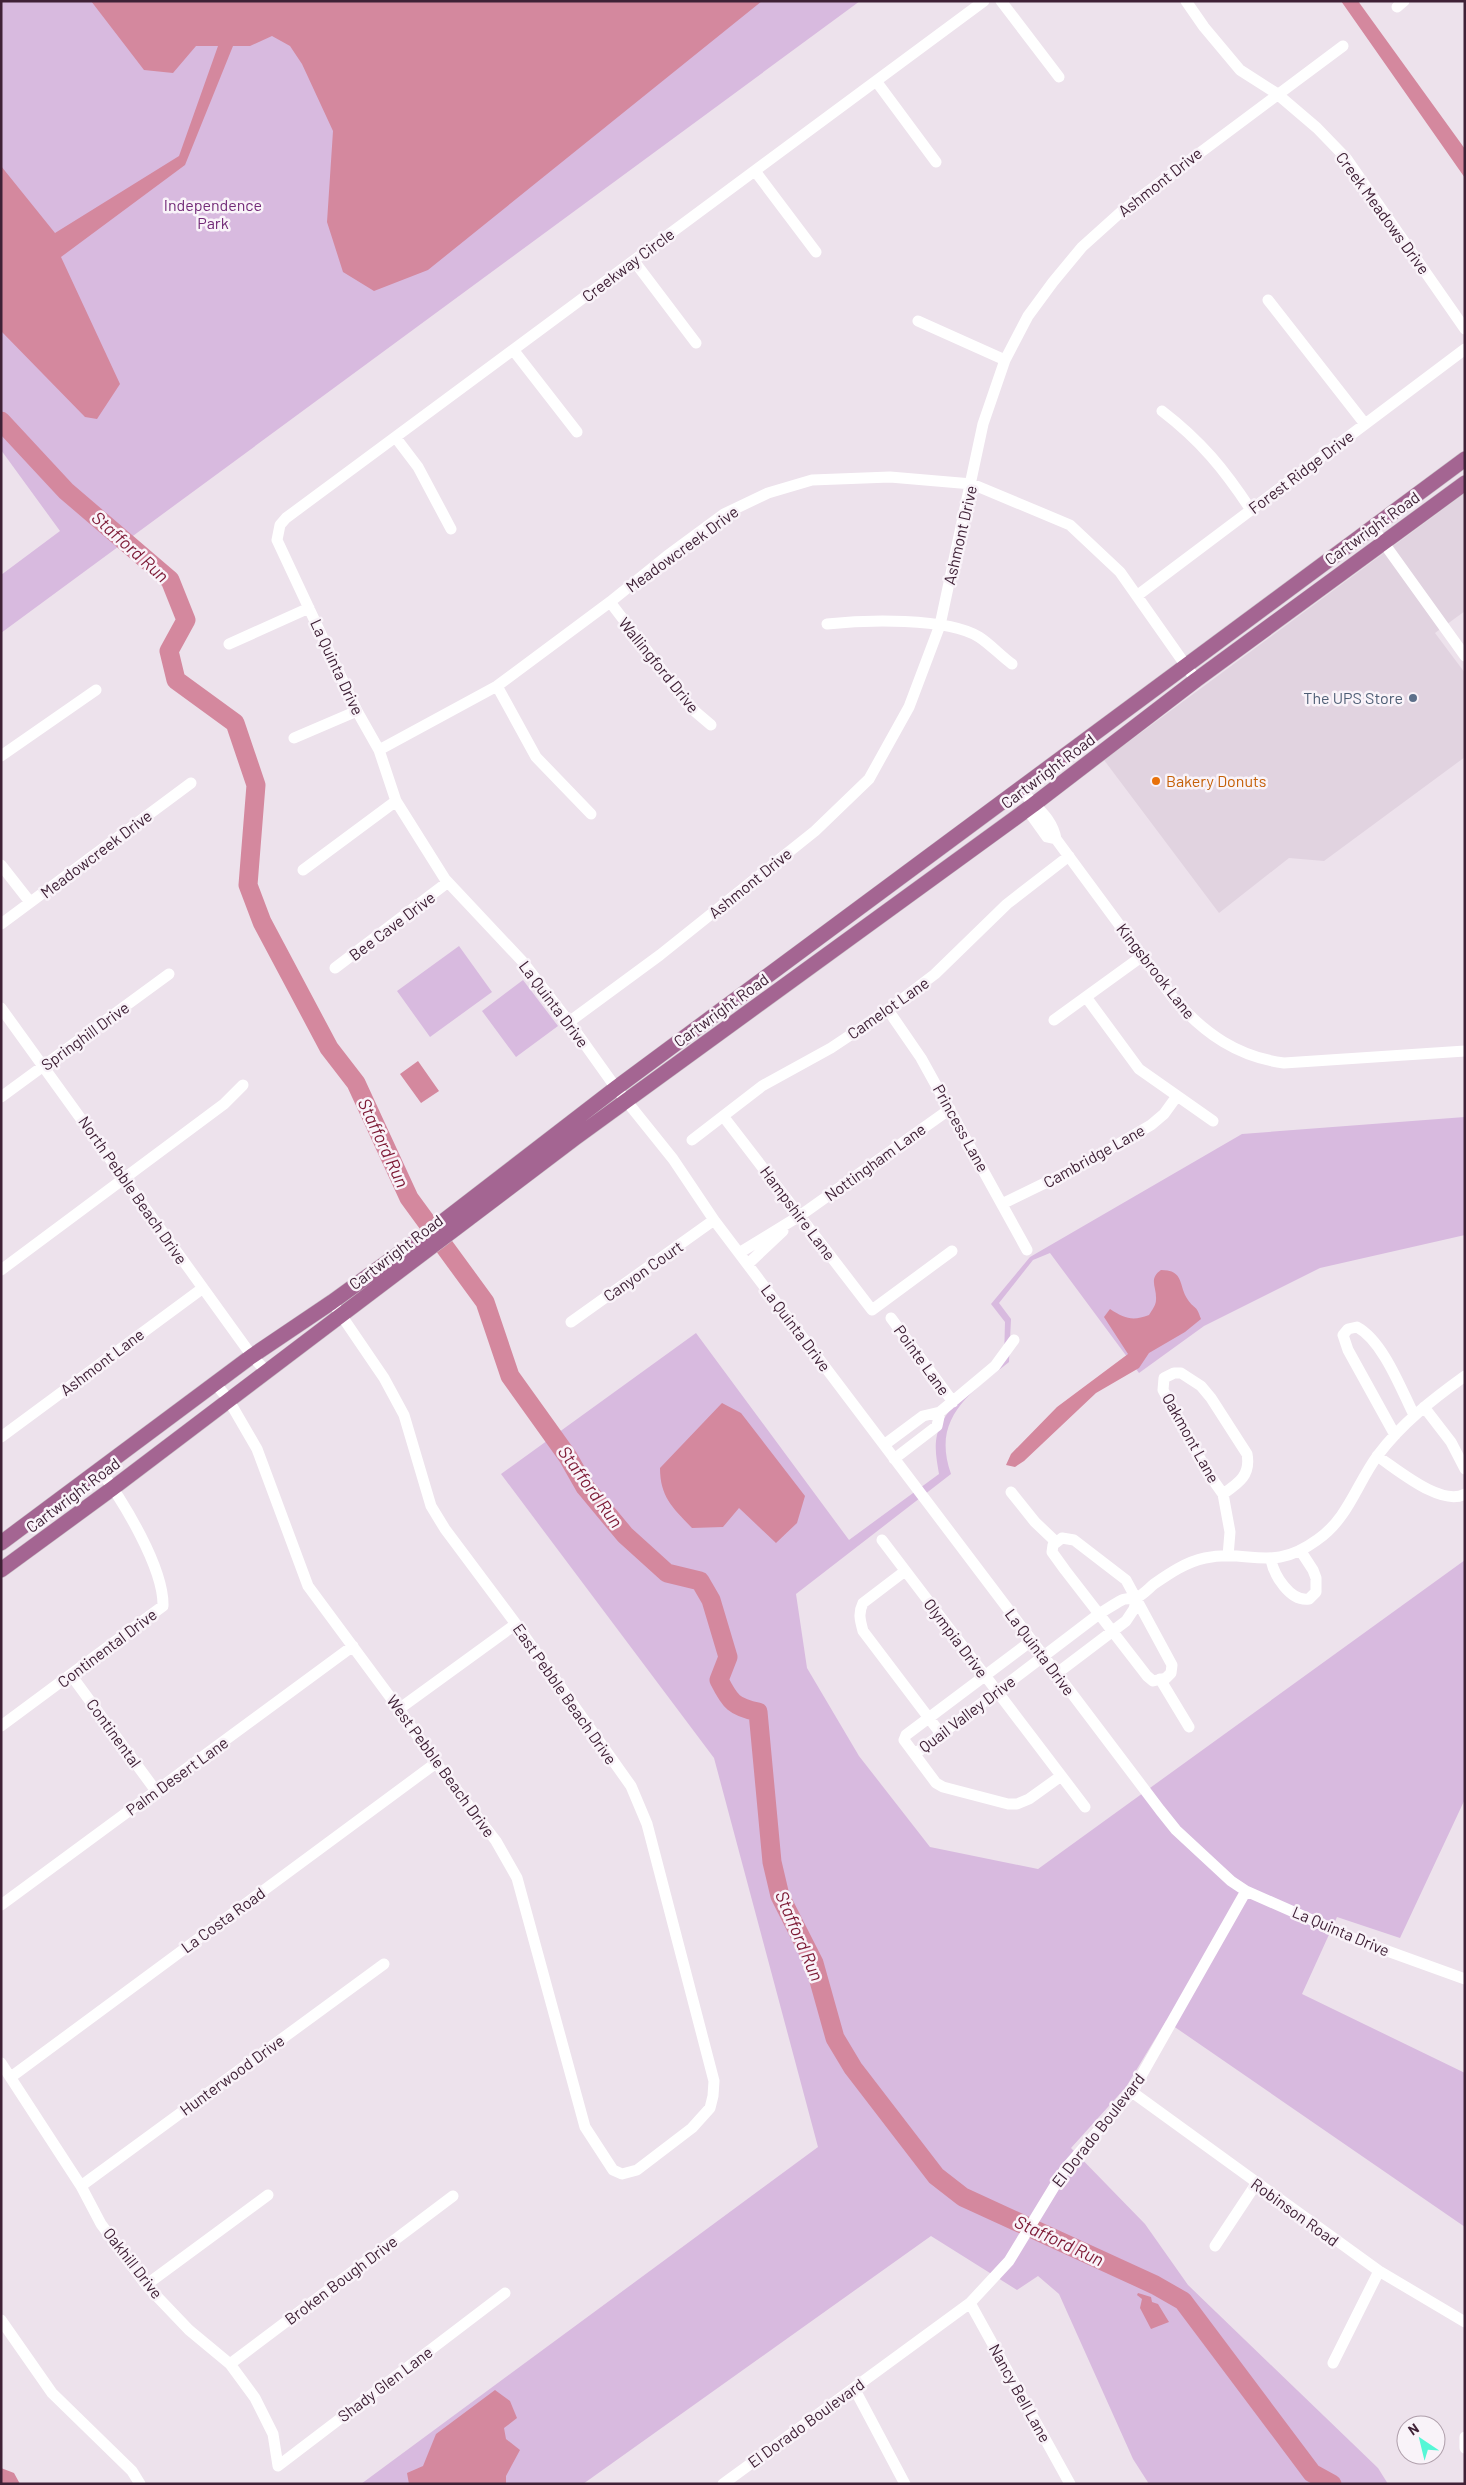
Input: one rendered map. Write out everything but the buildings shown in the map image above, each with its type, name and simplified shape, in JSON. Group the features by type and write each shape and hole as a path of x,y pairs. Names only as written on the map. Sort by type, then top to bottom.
{"main road":[{"name":"Cartwright Road","path":"1,1570 113,1488 228,1399 396,1274 478,1202 616,1088 1022,790 1185,665 1465,459"},
{"name":"Cartwright Road","path":"1,1543 215,1383 332,1302 393,1256 478,1202 626,1100 1033,805 1196,680 1465,483"}],"street":[{"name":"Creekway Circle","path":"277,533 286,518 514,351 984,1"},
{"path":"1002,1 1059,76"},
{"name":"Creek Meadows Drive","path":"1186,1 1204,27 1240,70 1276,93 1317,128 1346,158 1465,329"},
{"name":"Ashmont Drive","path":"569,1022 660,955 815,831 869,779 909,707 940,625 972,484 983,424 1006,360 1028,316 1082,247 1122,211 1276,93 1343,46"},
{"path":"876,81 936,162"},
{"path":"755,171 816,252"},
{"path":"634,261 696,343"},
{"path":"1268,300 1365,424"},
{"path":"918,321 1006,360"},
{"name":"Forest Ridge Drive","path":"1138,595 1465,349"},
{"path":"514,351 577,432"},
{"path":"1162,411 1190,433 1224,470 1251,510"},
{"path":"396,438 418,467 451,529"},
{"name":"Meadowcreek Drive","path":"379,750 497,686 724,514 768,493 812,480 890,477 972,484 1070,525 1120,572 1196,680"},
{"path":"1373,528 1465,656"},
{"name":"La Quinta Drive","path":"277,533 277,540 356,710 379,750 396,801 448,882 522,962 569,1022 616,1088 672,1159 714,1220 1176,1830 1231,1881 1246,1891 1357,1940 1465,1979"},
{"name":"Wallingford Drive","path":"610,602 691,708 711,725"},
{"path":"229,644 309,608"},
{"path":"827,624 863,621 940,625 978,636 1012,664"},
{"path":"497,686 536,756 591,814"},
{"path":"1,756 96,690"},
{"path":"294,738 356,710"},
{"name":"Meadowcreek Drive","path":"1,924 191,783"},
{"name":"Kingsbrook Lane","path":"1022,790 1033,805 1041,809 1055,830 1056,839 1141,957 1189,1017 1223,1044 1262,1060 1284,1063 1465,1051"},
{"path":"303,870 396,801"},
{"name":"Camelot Lane","path":"692,1140 762,1086 831,1048 888,1010 935,974 1007,904 1069,856"},
{"path":"1,864 30,902"},
{"name":"Bee Cave Drive","path":"334,968 448,882"},
{"path":"1054,1020 1141,957"},
{"name":"Springhill Drive","path":"1,1097 169,974"},
{"path":"1086,997 1139,1068 1213,1121"},
{"name":"North Pebble Beach Drive","path":"1,1008 45,1065 124,1179 252,1356 266,1371"},
{"name":"Princess Lane","path":"888,1010 921,1058 1027,1250"},
{"path":"1,1270 224,1104 243,1085"},
{"name":"Cambridge Lane","path":"1002,1204 1086,1164 1151,1125 1164,1114 1177,1096"},
{"name":"Nottingham Lane","path":"739,1252 801,1215 950,1109"},
{"name":"Hampshire Lane","path":"723,1116 801,1215 872,1310 952,1251"},
{"name":"Nottingham Lane","path":"748,1264 801,1215"},
{"name":"Canyon Court","path":"572,1322 714,1220"},
{"name":"Ashmont Lane","path":"1,1437 203,1288"},
{"name":"East Pebble Beach Drive","path":"332,1302 384,1378 404,1415 431,1506 445,1529 516,1624 631,1786 647,1824 714,2081 712,2102 702,2118 692,2128 637,2170 622,2174 616,2171"},
{"name":"Pointe Lane","path":"891,1318 953,1402"},
{"path":"1395,1435 1348,1350 1344,1335 1348,1329 1357,1327 1362,1329 1379,1349 1414,1415"},
{"path":"884,1445 923,1416 940,1412 953,1402 995,1366 1014,1340"},
{"name":"Oakmont Lane","path":"1223,1494 1246,1476 1249,1463 1247,1454 1201,1386 1181,1373 1169,1375 1164,1378 1163,1390 1208,1472 1223,1494 1230,1532 1228,1556"},
{"path":"1056,1674 1126,1620 1134,1609 1137,1598 1176,1569 1190,1562 1205,1558 1228,1556 1271,1560 1287,1556 1317,1541 1341,1516 1377,1456 1395,1435 1414,1415 1465,1376"},
{"name":"West Pebble Beach Drive","path":"215,1383 228,1399 257,1449 308,1586 399,1709 436,1763 496,1841 516,1878 585,2127 613,2170 616,2171"},
{"path":"1424,1407 1451,1442 1465,1469"},
{"path":"894,1459 937,1426 940,1412"},
{"path":"1377,1456 1427,1489 1445,1496 1456,1497 1465,1494"},
{"name":"Continental Drive","path":"1,1726 163,1606 164,1592 150,1557 113,1488 100,1470"},
{"path":"1011,1492 1035,1522 1057,1540 1074,1540 1126,1580 1172,1665 1172,1673 1153,1681 1147,1676 1052,1552 1053,1545 1057,1540"},
{"name":"Olympia Drive","path":"882,1540 1085,1807"},
{"path":"1271,1560 1273,1571 1288,1590 1301,1599 1308,1599 1316,1592 1316,1578 1300,1550"},
{"path":"905,1571 864,1603 859,1611 860,1620 863,1631 941,1734"},
{"name":"Quail Valley Drive","path":"1031,1641 906,1735 904,1740 915,1754 1099,1614 1123,1599 1137,1598"},
{"path":"399,1709 516,1624"},
{"name":"Palm Desert Lane","path":"1,1905 353,1646"},
{"name":"Continental","path":"71,1675 156,1791"},
{"path":"1160,1679 1189,1727"},
{"path":"915,1754 936,1783 943,1787 1008,1804 1029,1799 1061,1776"},
{"name":"La Costa Road","path":"11,2077 436,1763"},
{"name":"El Dorado Boulevard","path":"728,2482 970,2303 1009,2261 1065,2169 1132,2092 1246,1891"},
{"name":"Hunterwood Drive","path":"81,2186 384,1964"},
{"name":"Oakhill Drive","path":"1,2064 81,2186 102,2224 146,2285 190,2330 230,2364 255,2398 273,2434 275,2450"},
{"name":"Robinson Road","path":"1132,2092 1256,2184 1379,2271 1465,2322"},
{"path":"1215,2246 1256,2184"},
{"path":"146,2285 268,2195"},
{"name":"Broken Bough Drive","path":"230,2364 453,2196"},
{"path":"1332,2363 1379,2271"},
{"name":"Shady Glen Lane","path":"275,2450 278,2466 505,2293"},
{"name":"Nancy Bell Lane","path":"970,2303 1070,2484"},
{"path":"1,2320 52,2393 132,2471 140,2484"},
{"path":"854,2388 905,2484"},
{"path":"1465,2437 1465,2448"}],"shaded area":[{"path":"91,1 762,1 428,270 374,291 343,272 327,222 333,131 302,64 290,46 272,36 250,46 233,46 185,165 61,257 120,384 97,419 85,417 1,331 1,166 55,233 179,156 218,46 196,46 173,73 144,70"},
{"path":"1341,1 1358,1 1465,149 1465,178"},
{"path":"1465,493 1465,611 1435,633 1465,673 1465,757 1324,861 1289,858 1219,913 1104,760"},
{"path":"418,1061 439,1091 421,1103 400,1074"},
{"path":"1161,1270 1169,1271 1177,1276 1185,1295 1197,1309 1201,1319 1185,1332 1149,1353 1139,1368 1096,1393 1024,1461 1015,1467 1006,1465 1011,1454 1057,1407 1128,1354 1104,1317 1110,1309 1129,1318 1149,1315 1156,1302 1154,1280 1157,1273"},
{"path":"722,1403 741,1413 805,1496 797,1523 776,1543 739,1508 723,1527 692,1528 674,1508 662,1487 660,1468"},
{"path":"1138,2293 1151,2297 1152,2302 1158,2304 1169,2322 1151,2329 1140,2308 1142,2299 1137,2295"},
{"path":"495,2390 510,2401 517,2418 504,2428 506,2439 520,2450 506,2476 506,2484 409,2484 407,2473 423,2466 436,2434"},
{"path":"1,2468 14,2473 20,2484 1,2484"}],"green space":[{"name":"Independence Park","path":"1,1 860,1 1,633 1,575 60,531 1,450"},
{"path":"459,946 492,992 430,1037 397,991"},
{"path":"523,980 558,1026 516,1057 482,1011"},
{"path":"1465,1117 1465,1235 1320,1268 1204,1326 1139,1373 1050,1253 1033,1260 999,1303 1011,1319 1009,1362 968,1396 950,1422 946,1437 946,1454 951,1474 796,1594 807,1668 859,1756 930,1847 1038,1869 1465,1560 1465,1799 1400,1938 1337,1917 1302,1994 1465,2073 1465,2227 1166,2021 1126,2087 1071,2148 1145,2224 1188,2285 1378,2468 1388,2484 1149,2484 1133,2459 1059,2294 1038,2276 1017,2290 931,2236 583,2484 361,2484 818,2147 714,1758 501,1474 696,1333 849,1540 939,1474 936,1455 937,1435 947,1414 965,1394 1004,1359 1005,1322 991,1304 1030,1257 1242,1134"}],"waterway":[{"name":"Stafford Run","path":"1,421 66,491 170,580 186,620 169,651 176,680 235,723 256,785 248,885 262,922 329,1048 356,1083 409,1198 485,1302 510,1376 568,1457 585,1487 625,1535 667,1573 700,1581 711,1600 728,1657 719,1680 726,1694 734,1702 743,1708 758,1712 772,1862 780,1896 814,1963 835,2038 853,2068 936,2176 963,2197 1155,2285 1183,2301 1312,2473 1332,2484"}],"place":[{"name":"The UPS Store","path":"1413,698"},
{"name":"Bakery Donuts","path":"1156,781"}]}
